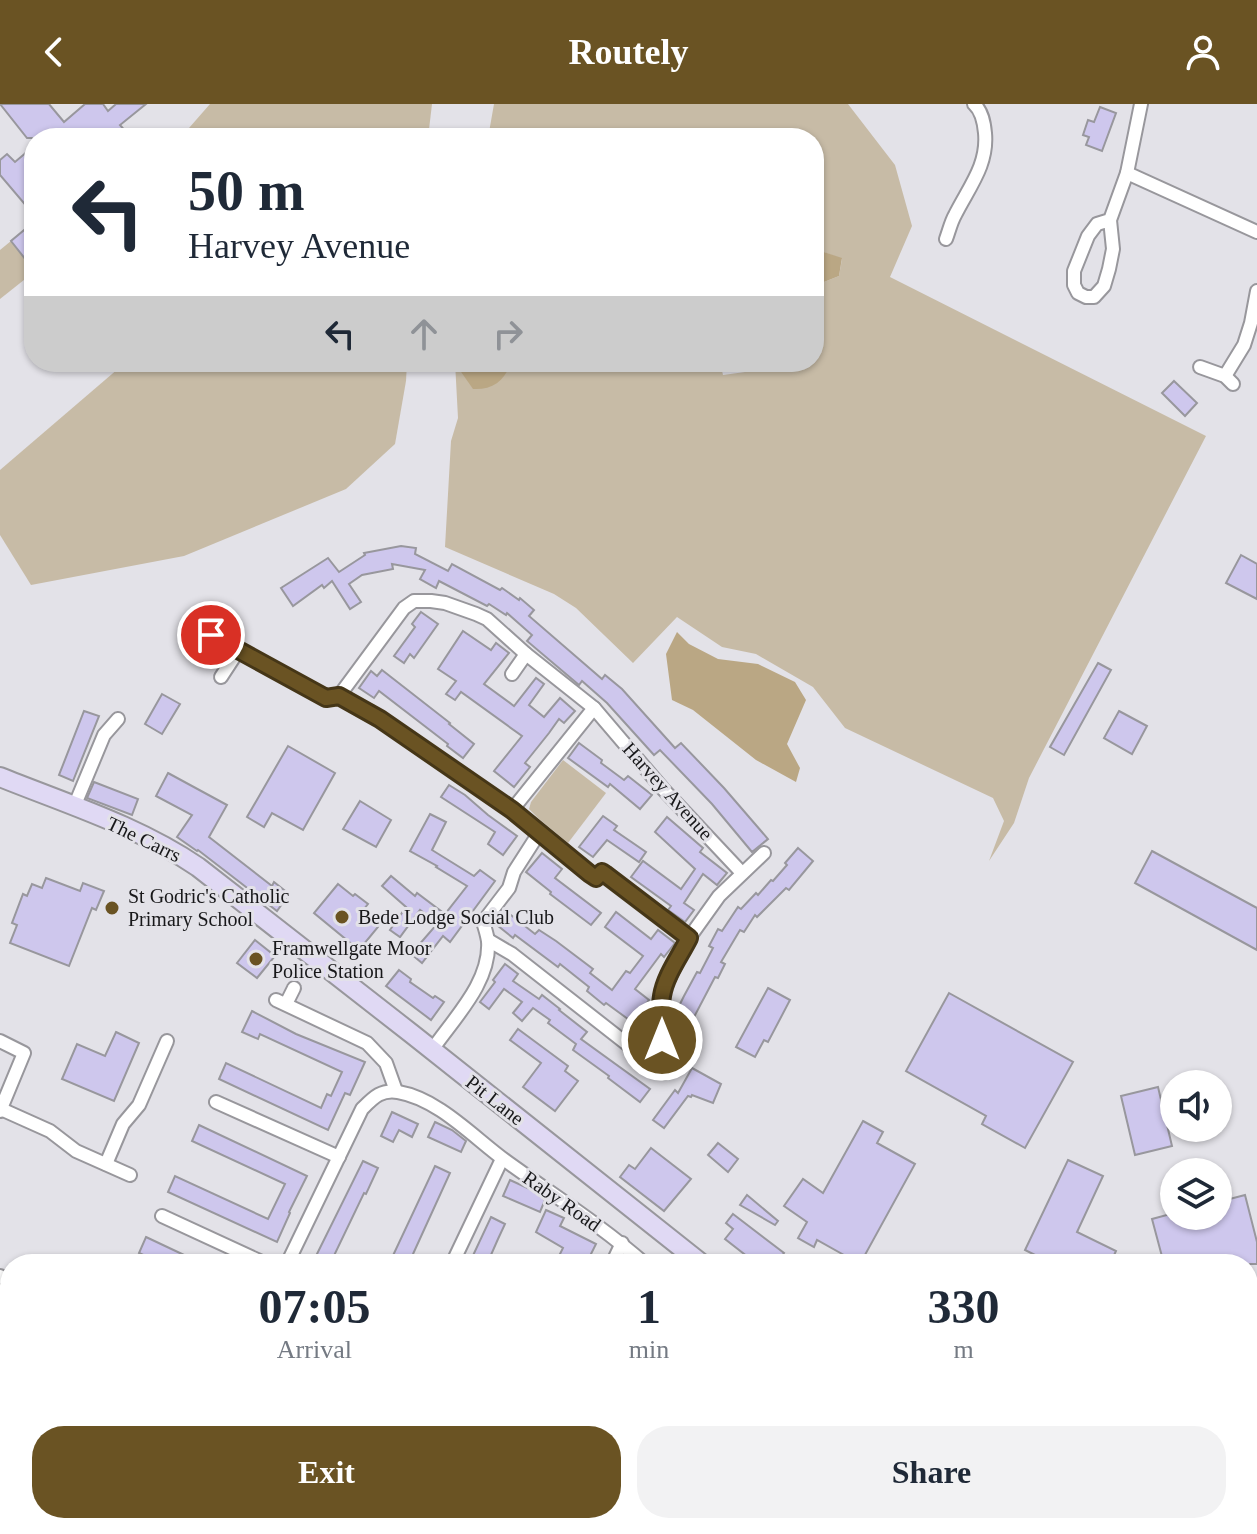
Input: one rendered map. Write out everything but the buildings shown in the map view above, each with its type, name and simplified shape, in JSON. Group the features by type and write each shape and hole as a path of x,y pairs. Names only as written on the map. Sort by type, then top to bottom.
{"street":[{"path":"1110,220 1097,224 1088,236 1074,271 1074,285 1078,293 1086,297 1094,297 1104,286 1113,249 1110,220 1127,173 1141,104"},
{"path":"946,239 953,217 978,175 983,159 986,143 979,105"},
{"path":"1127,173 1257,232"},
{"path":"939,212 953,217"},
{"path":"1200,367 1229,380 1251,323 1257,291"},
{"name":"Harvey Avenue","path":"339,696 404,608 414,601 445,603 476,614 487,619 594,708 663,789 742,873"},
{"path":"211,635 326,698 339,696 380,719 512,810 590,874 596,878 602,872 689,938"},
{"path":"221,677 238,651"},
{"path":"512,674 526,654"},
{"path":"512,810 594,708"},
{"path":"74,807 104,735 118,719"},
{"name":"The Carrs","path":"0,777 130,829 184,857 287,936"},
{"path":"432,1050 481,982 488,940 483,922 509,888 514,872 539,833"},
{"path":"648,1059 662,1040 662,993 689,938 719,896 764,853"},
{"name":"Pit Lane","path":"287,936 689,1254"},
{"path":"488,940 512,954 664,1073"},
{"path":"292,1254 362,1109 377,1094 396,1091 386,1063 367,1043 281,1002 294,988"},
{"path":"0,1041 24,1053 0,1110 50,1131 76,1151 130,1175"},
{"path":"106,1164 123,1124 139,1105 167,1041"},
{"name":"Raby Road","path":"396,1091 427,1101 634,1254"},
{"path":"216,1102 339,1157"},
{"name":"Raby Road","path":"457,1254 502,1159"},
{"path":"162,1216 244,1254"},
{"name":"Raby Road","path":"617,1254 622,1243"}],"shaded area":[{"path":"210,104 432,104 429,128 189,128"},
{"path":"494,104 848,104 895,165 912,226 890,277 1206,436 1029,778 1014,823 989,861 1004,821 993,798 845,728 813,687 756,654 722,647 677,617 633,663 576,608 554,594 445,547 451,441 458,418 456,372 722,372 723,375 741,372 824,372 824,282 839,276 842,259 824,252 824,128 490,128"},
{"path":"11,241 24,257 24,280 0,299 0,250"},
{"path":"824,252 842,258 839,276 824,282"},
{"path":"114,372 406,372 395,444 346,489 184,556 31,585 0,535 0,470"},
{"path":"461,372 506,372 497,383 473,389"},
{"path":"677,632 689,644 718,659 758,664 795,682 806,700 787,744 800,768 796,782 756,760 693,710 672,700 666,654"},
{"path":"563,760 606,793 568,843 529,809"}],"place":[{"name":"St Godric's Catholic Primary School","path":"112,908"},
{"name":"Bede Lodge Social Club","path":"342,917"},
{"name":"Framwellgate Moor Police Station","path":"256,959"}],"route":[{"path":"211,635 326,698 339,696 380,719 512,810 590,874 596,878 602,872 689,938 662,993 662,1040"}]}
